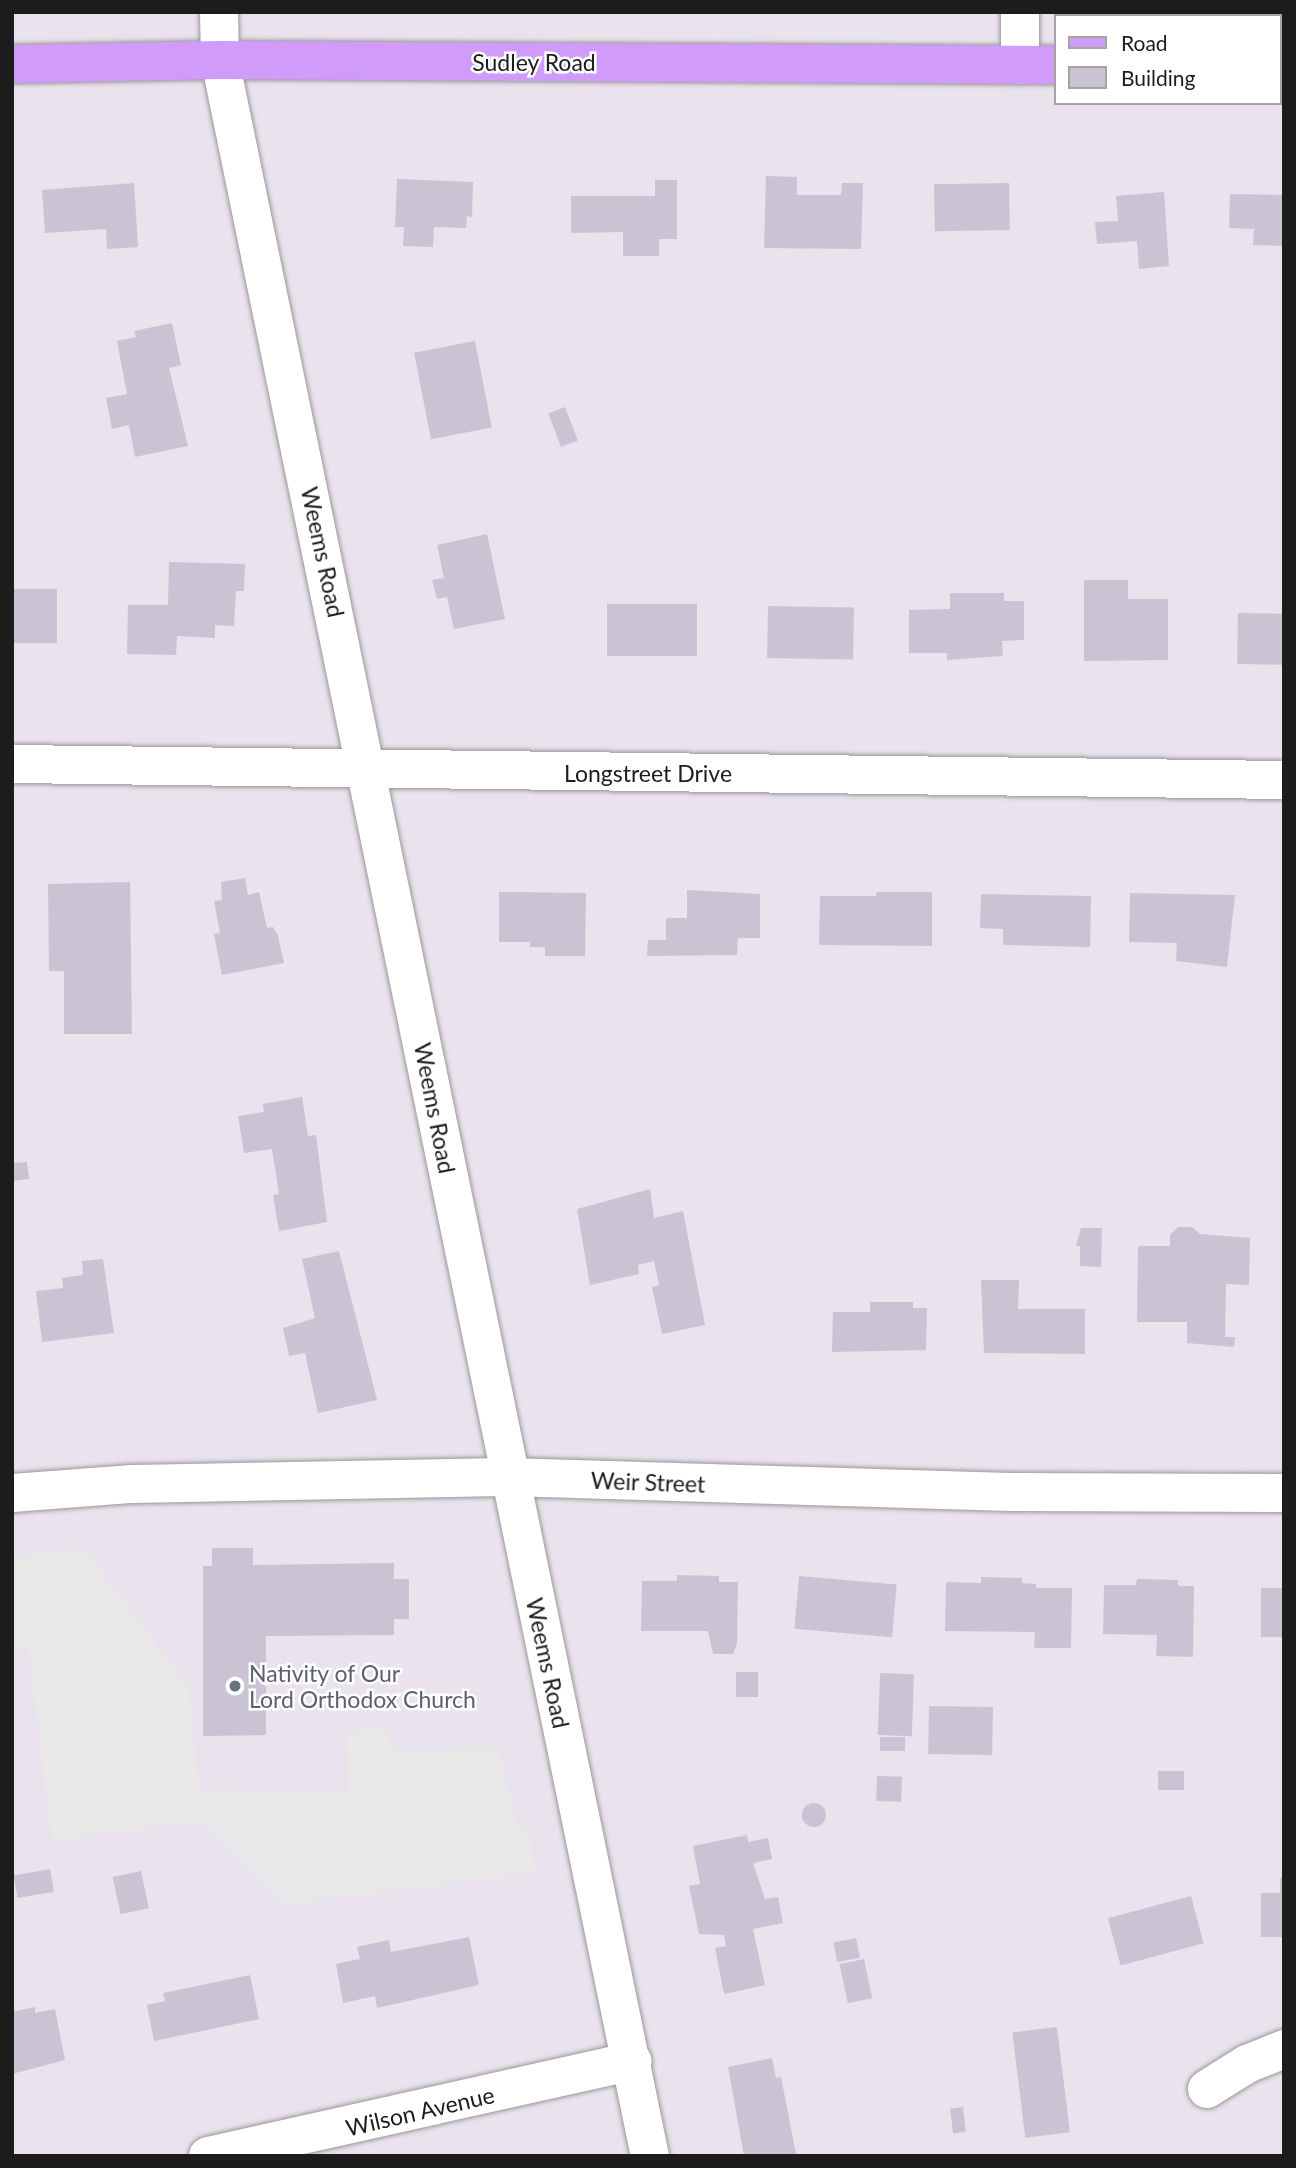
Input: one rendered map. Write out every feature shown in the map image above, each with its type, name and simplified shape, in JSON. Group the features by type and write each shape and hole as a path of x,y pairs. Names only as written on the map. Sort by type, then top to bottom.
{"main road":[{"name":"Sudley Road","path":"12,64 220,60 1038,65"}],"street":[{"name":"Weems Road","path":"219,12 220,60 369,771 508,1477 650,2156"},
{"path":"1020,12 1038,65"},
{"name":"Longstreet Drive","path":"12,764 369,771 1284,780"},
{"name":"Weir Street","path":"12,1493 133,1484 508,1477 1010,1492 1284,1493"},
{"path":"1207,2089 1247,2064 1284,2049"},
{"name":"Wilson Avenue","path":"208,2156 632,2062"}],"shaded area":[{"path":"84,1549 188,1686 199,1789 349,1793 347,1733 388,1729 391,1749 498,1748 518,1829 529,1828 535,1872 287,1904 203,1821 52,1840 28,1646 12,1648 12,1558"}],"building":[{"path":"766,176 797,177 797,195 841,195 842,183 863,183 861,249 764,248"},
{"path":"397,179 473,182 472,217 467,216 466,228 434,227 433,247 403,246 404,227 395,227"},
{"path":"655,180 677,180 677,239 659,239 659,256 623,256 623,232 571,233 571,196 655,196"},
{"path":"134,183 138,247 107,249 106,229 45,233 42,190"},
{"path":"1009,183 1010,230 935,231 934,184"},
{"path":"1164,192 1169,266 1139,269 1137,241 1097,244 1095,222 1118,221 1116,196"},
{"path":"1230,194 1284,195 1284,246 1253,245 1254,229 1229,228"},
{"path":"172,323 181,365 169,368 188,446 135,457 129,425 112,429 106,398 127,394 117,341 136,337 134,331"},
{"path":"475,341 492,427 431,439 414,353"},
{"path":"565,407 578,441 561,447 548,413"},
{"path":"487,534 505,619 454,629 447,597 437,599 432,580 444,578 437,545"},
{"path":"169,562 245,564 244,591 236,591 234,626 215,625 215,638 177,636 176,655 127,654 128,605 168,605"},
{"path":"1084,580 1128,580 1128,599 1168,599 1168,660 1084,661"},
{"path":"12,589 57,589 57,643 12,643"},
{"path":"950,593 1004,593 1004,601 1024,601 1024,640 1002,641 1003,656 947,660 947,653 909,653 909,610 950,609"},
{"path":"607,604 697,604 697,656 607,656"},
{"path":"768,606 854,608 853,659 767,658"},
{"path":"1238,613 1284,614 1283,665 1237,664"},
{"path":"245,878 248,895 259,892 267,928 273,927 278,936 284,963 222,975 214,934 220,933 214,901 222,900 221,882"},
{"path":"130,882 132,1034 64,1034 64,971 49,971 48,884"},
{"path":"687,890 760,894 760,938 738,938 737,955 647,956 648,940 666,940 666,918 687,918"},
{"path":"499,892 586,893 585,956 545,956 545,947 530,947 530,942 499,942"},
{"path":"877,892 932,892 932,946 819,945 820,896 876,896"},
{"path":"1130,893 1235,895 1227,967 1176,961 1177,943 1129,942"},
{"path":"981,894 1091,896 1090,947 1003,945 1003,929 980,928"},
{"path":"302,1097 308,1136 316,1135 327,1222 279,1231 273,1195 279,1194 272,1149 244,1153 238,1116 264,1112 263,1104"},
{"path":"27,1162 29,1179 12,1181 12,1163"},
{"path":"650,1189 654,1218 683,1211 705,1325 662,1334 652,1287 659,1285 654,1261 638,1265 639,1274 590,1285 577,1209"},
{"path":"1178,1227 1192,1227 1200,1234 1250,1238 1249,1285 1226,1284 1225,1337 1235,1337 1234,1347 1187,1343 1187,1322 1137,1322 1138,1246 1170,1246 1170,1235"},
{"path":"1081,1228 1102,1228 1101,1267 1080,1266 1080,1246 1076,1246"},
{"path":"339,1251 377,1400 318,1413 305,1353 289,1356 283,1328 315,1318 302,1259"},
{"path":"103,1259 114,1333 42,1342 36,1291 63,1288 62,1278 83,1275 82,1261"},
{"path":"981,1280 1019,1280 1018,1309 1085,1309 1085,1354 984,1353"},
{"path":"870,1302 913,1302 913,1308 927,1308 926,1350 832,1352 833,1312 870,1312"},
{"name":"Nativity of Our Lord Orthodox Church","path":"212,1548 253,1548 253,1565 394,1563 394,1579 409,1579 409,1619 394,1619 394,1635 266,1636 266,1735 203,1736 203,1566 212,1566"},
{"path":"677,1575 719,1576 719,1582 738,1582 737,1643 733,1654 713,1654 708,1631 641,1631 642,1581 677,1581"},
{"path":"799,1576 897,1585 892,1637 794,1629"},
{"path":"981,1577 1022,1578 1022,1583 1036,1584 1036,1588 1072,1588 1071,1648 1034,1648 1035,1632 945,1631 946,1582 981,1583"},
{"path":"1137,1579 1178,1580 1178,1586 1194,1586 1193,1657 1156,1656 1157,1635 1103,1634 1104,1585 1136,1585"},
{"path":"1261,1588 1284,1588 1284,1637 1261,1637"},
{"path":"736,1672 758,1672 758,1697 736,1697"},
{"path":"880,1673 914,1674 912,1736 878,1735"},
{"path":"929,1706 993,1707 992,1755 928,1754"},
{"path":"880,1737 905,1737 905,1751 880,1751"},
{"path":"1158,1771 1184,1771 1184,1790 1158,1790"},
{"path":"877,1776 902,1777 901,1802 876,1801"},
{"path":"814,1803 823,1806 826,1815 823,1824 814,1827 805,1824 802,1815 805,1806"},
{"path":"747,1835 748,1842 768,1838 772,1859 753,1863 765,1899 778,1897 783,1923 753,1929 765,1985 724,1994 715,1948 726,1946 724,1935 699,1934 689,1886 700,1884 693,1846"},
{"path":"50,1869 54,1892 18,1898 14,1875"},
{"path":"141,1871 149,1908 121,1914 113,1877"},
{"path":"1280,1878 1284,1878 1284,1937 1261,1937 1261,1893 1280,1893"},
{"path":"1191,1896 1204,1943 1121,1966 1108,1918"},
{"path":"469,1937 479,1985 377,2008 375,1996 343,2003 336,1964 360,1959 357,1947 389,1940 391,1952"},
{"path":"856,1938 860,1958 837,1962 833,1942"},
{"path":"864,1959 872,1998 848,2003 840,1964"},
{"path":"250,1975 259,2019 154,2041 147,2005 165,2001 163,1993"},
{"path":"35,2007 35,2013 55,2009 65,2060 12,2074 12,2012"},
{"path":"1057,2027 1070,2132 1025,2138 1012,2032"},
{"path":"772,2058 776,2078 781,2077 796,2154 744,2156 728,2067"},
{"path":"963,2107 966,2132 953,2133 950,2109"}],"place":[{"name":"Nativity of Our Lord Orthodox Church","path":"235,1686"}]}
